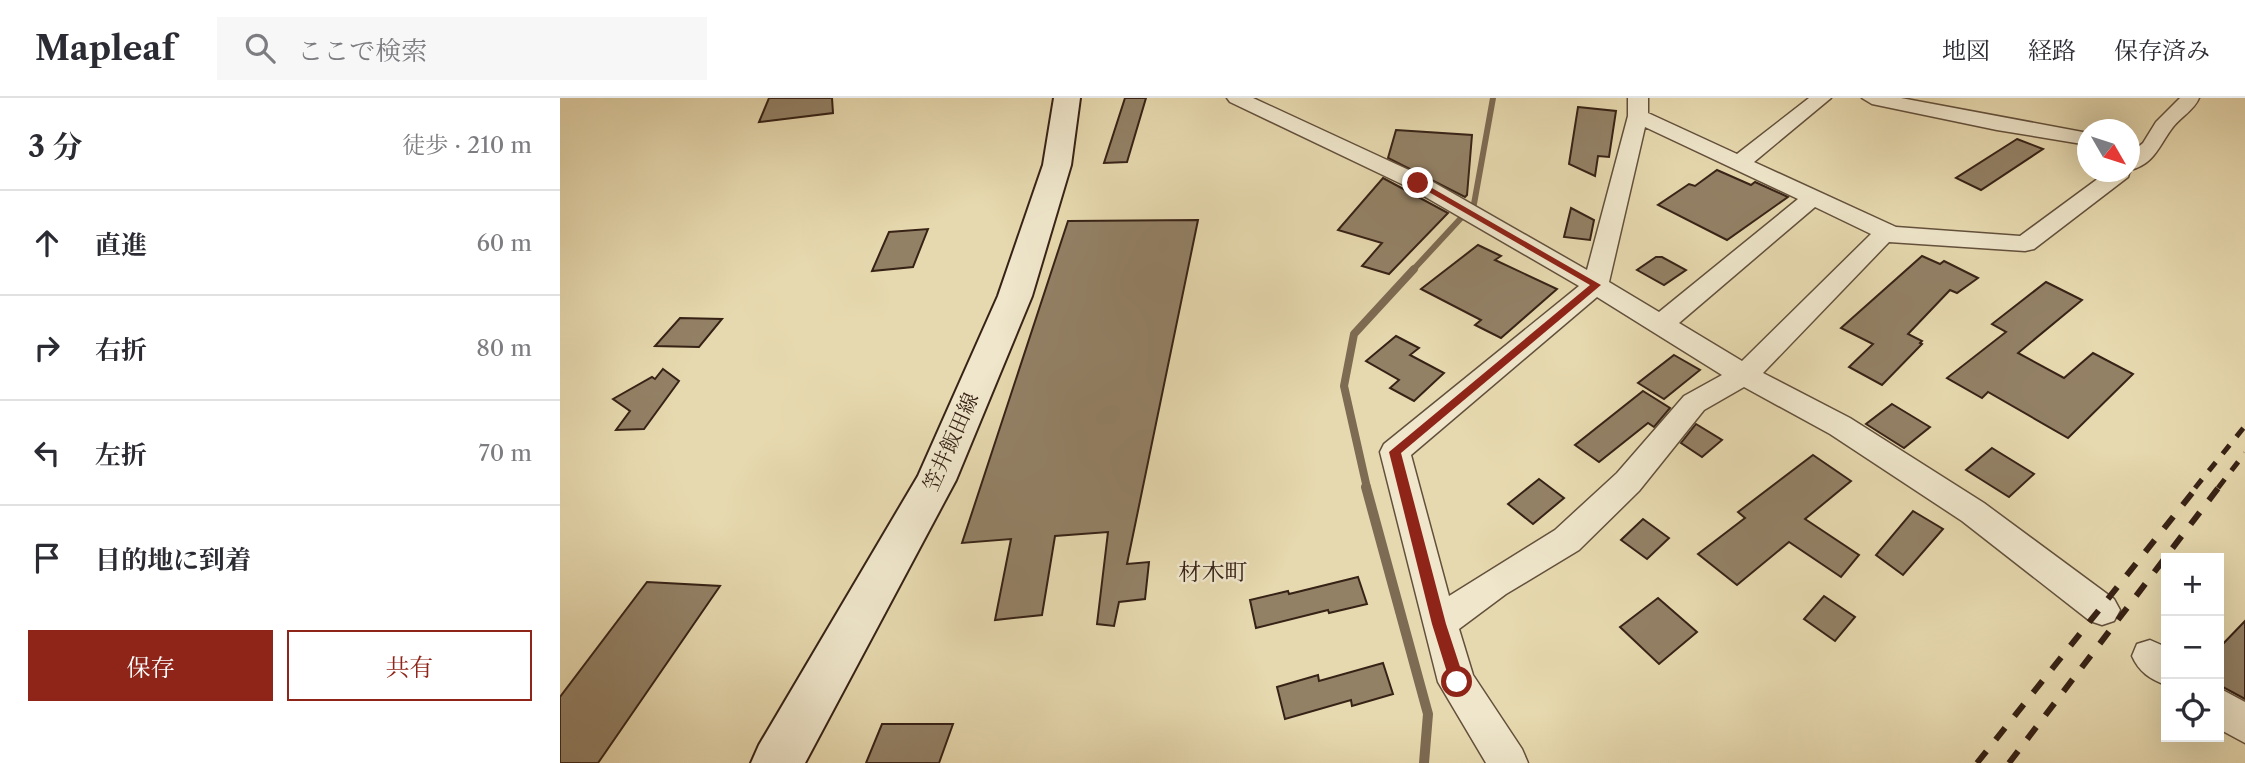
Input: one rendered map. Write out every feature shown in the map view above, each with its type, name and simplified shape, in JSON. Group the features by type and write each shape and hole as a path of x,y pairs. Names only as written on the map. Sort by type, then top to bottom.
{"main road":[{"name":"笠井飯田線","path":"777,763 916,517 952,443 1015,296 1057,165 1066,98"}],"street":[{"path":"1237,98 1418,183 1596,285 1744,375 1840,426 1973,512 2102,610"},
{"path":"1740,162 1821,98"},
{"path":"1872,98 2077,137"},
{"path":"2140,156 2152,147 2163,126 2190,98"},
{"path":"1508,763 1457,682 1439,624 1395,452 1596,285 1638,107 1740,162 1891,234"},
{"path":"2140,145 2152,147"},
{"path":"1439,624 1493,584 1567,540 1628,482 1694,403 1744,375 1881,237 1891,234 2025,244 2107,182"},
{"path":"1661,324 1814,197"},
{"path":"2224,710 2245,725"}],"building":[{"path":"769,98 832,98 833,113 759,122"},
{"path":"1125,98 1146,98 1127,162 1104,163"},
{"path":"1578,107 1616,111 1609,157 1598,156 1595,176 1569,164"},
{"path":"1396,130 1472,135 1467,195 1465,197 1388,158"},
{"path":"2017,139 2043,149 1981,190 1956,178"},
{"path":"1717,170 1751,185 1755,182 1788,197 1727,240 1658,205 1689,184 1695,186"},
{"path":"1383,178 1448,213 1389,274 1362,266 1382,243 1338,230"},
{"path":"1571,208 1594,220 1590,240 1564,237"},
{"path":"1198,220 1127,564 1149,562 1145,599 1119,602 1114,626 1097,624 1108,532 1055,536 1042,615 995,620 1011,539 962,543 1068,221"},
{"path":"928,229 913,267 872,271 889,232"},
{"path":"1478,245 1501,256 1495,260 1557,289 1501,338 1475,325 1481,320 1421,289"},
{"path":"1922,256 1940,264 1944,261 1978,278 1957,293 1950,290 1908,334 1922,341 1922,344 1882,385 1849,367 1873,344 1841,328"},
{"path":"1656,257 1662,257 1686,270 1664,285 1637,270"},
{"path":"2046,282 2082,300 2018,353 2064,378 2093,353 2133,374 2068,438 1988,392 1982,398 1947,378 2006,332 1992,324"},
{"path":"680,318 722,319 699,347 655,346"},
{"path":"1396,336 1419,348 1410,355 1444,373 1414,401 1390,388 1399,380 1366,361"},
{"path":"1674,355 1700,370 1664,399 1638,383"},
{"path":"663,369 679,381 644,429 616,430 630,411 613,399 652,377 655,379"},
{"path":"1643,391 1670,408 1654,427 1648,423 1599,462 1575,445"},
{"path":"1892,404 1930,427 1904,448 1866,424"},
{"path":"1696,424 1722,440 1702,457 1681,443"},
{"path":"1992,448 2034,474 2009,497 1966,470"},
{"path":"1813,455 1851,481 1805,519 1859,555 1841,577 1789,542 1737,585 1698,554 1745,518 1738,512"},
{"path":"1539,479 1564,498 1533,524 1508,504"},
{"path":"1913,511 1943,529 1903,575 1876,555"},
{"path":"1643,519 1669,538 1647,559 1621,540"},
{"path":"1358,577 1367,604 1329,613 1328,610 1256,628 1250,600 1288,591 1289,594"},
{"path":"647,582 720,586 598,763 560,763 560,697"},
{"path":"1824,596 1855,617 1835,641 1804,619"},
{"path":"1658,598 1697,632 1659,664 1620,627"},
{"path":"2245,621 2245,699 2224,688 2224,643"},
{"path":"1383,663 1393,694 1352,706 1351,700 1285,719 1277,687 1318,675 1319,681"},
{"path":"882,724 953,724 939,763 866,763"}],"waterway":[{"path":"1412,271 1474,204 1493,98"},
{"path":"1367,488 1344,386 1354,334 1414,269"},
{"path":"1366,487 1428,714 1424,763"}],"railway":[{"path":"2195,488 2245,426"},
{"path":"2218,488 2245,453"},
{"path":"1977,763 2197,487"},
{"path":"2009,763 2219,487"}],"district":[{"name":"材木町","path":"1213,572"}],"route":[{"path":"1418,183 1596,285 1395,452 1439,624 1457,682"}]}
